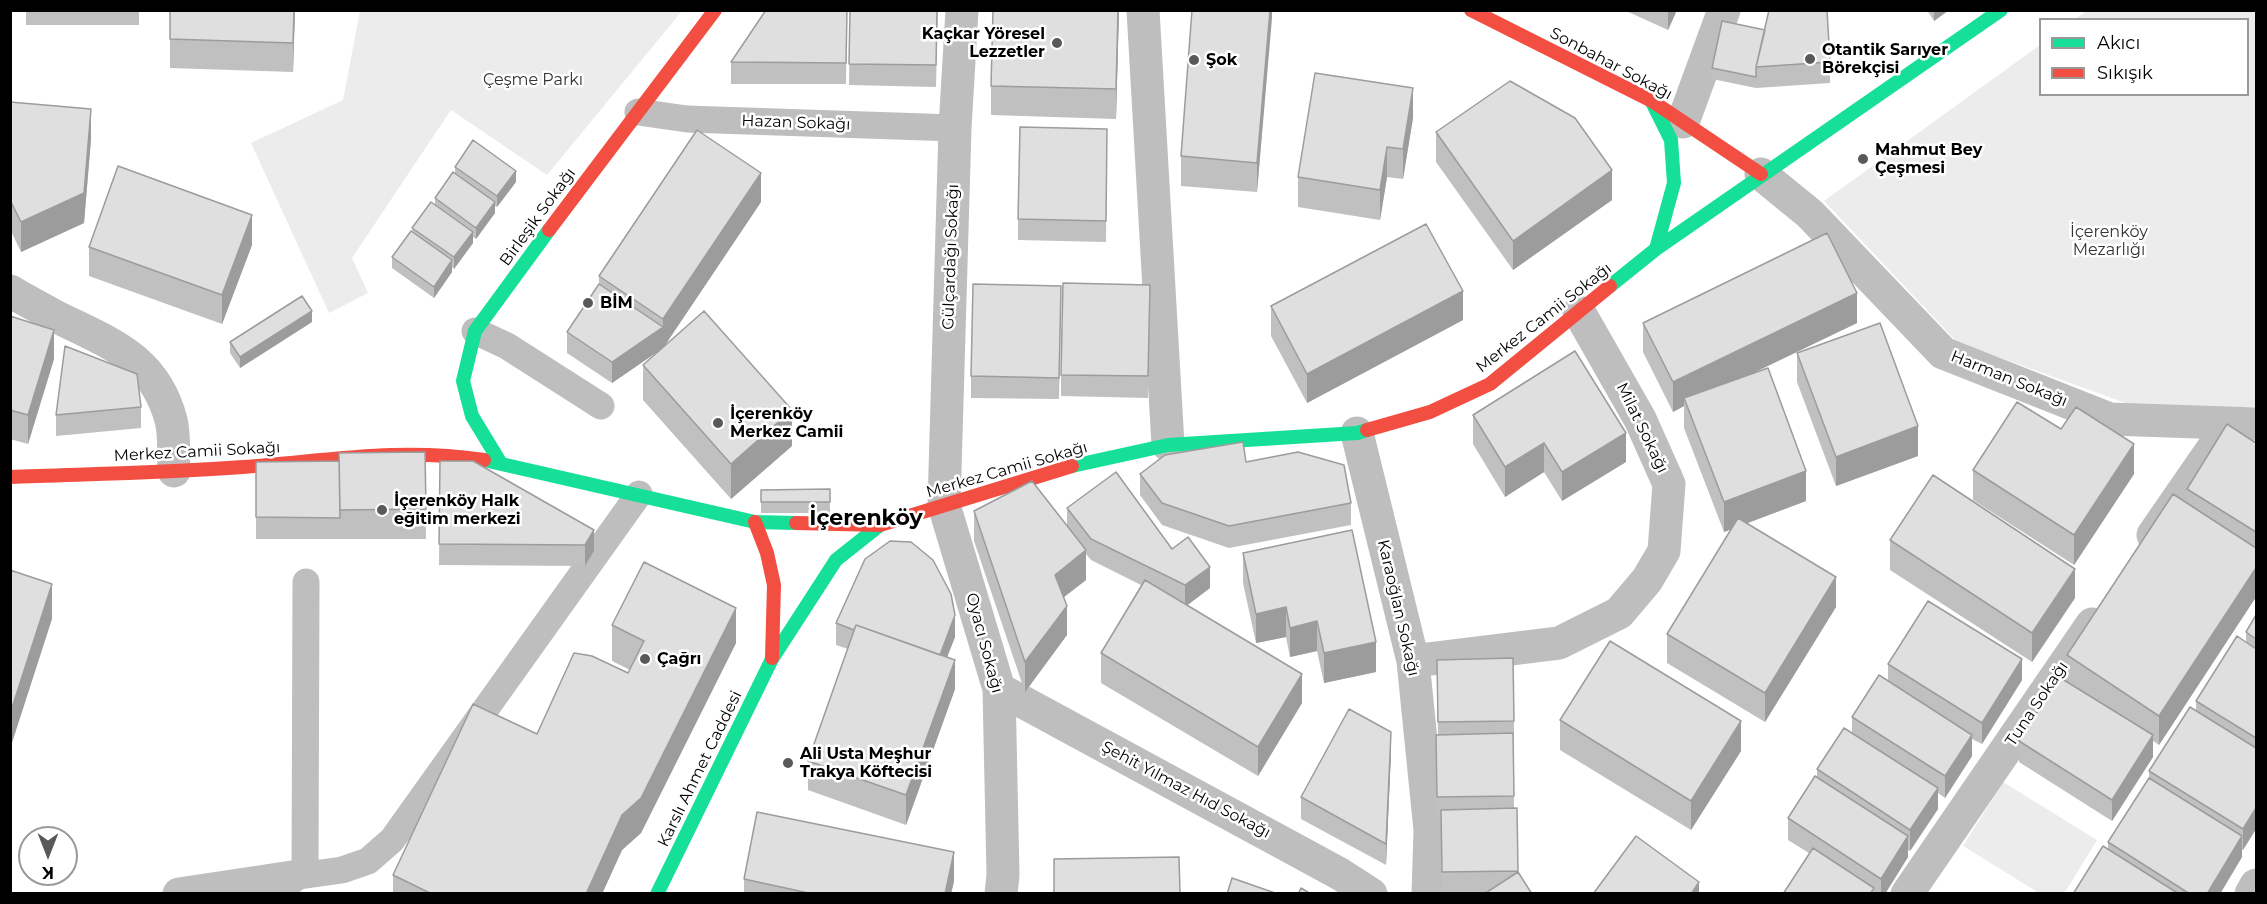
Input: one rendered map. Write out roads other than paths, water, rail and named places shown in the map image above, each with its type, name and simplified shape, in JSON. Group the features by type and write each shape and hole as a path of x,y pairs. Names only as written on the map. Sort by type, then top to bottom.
{"main road":[{"name":"Birleşik Sokağı","path":"500,462 472,416 463,381 475,331 715,10"},
{"name":"Sonbahar Sokağı","path":"1471,10 1652,101 1761,174"},
{"name":"Merkez Camii Sokağı","path":"10,477 242,467 384,453 445,453 500,462 755,522 880,525 1055,470 1168,445 1357,433 1430,412 1490,384 1656,249 1761,174 2001,10"},
{"path":"1652,101 1671,140 1674,183 1656,249"},
{"name":"Karslı Ahmet Caddesi","path":"755,522 767,553 774,585 772,659"},
{"name":"Karslı Ahmet Caddesi","path":"657,894 772,659 830,568 880,525"}],"street":[{"name":"Gülçardağı Sokağı","path":"944,505 955,128 962,10"},
{"path":"1143,10 1168,445"},
{"path":"1683,122 1724,10"},
{"name":"Harman Sokağı","path":"1761,174 1810,214 1943,353 2109,419 2242,425"},
{"path":"10,291 56,317 107,340 142,365 163,396 172,423 174,471"},
{"name":"Milat Sokağı","path":"1413,661 1559,643 1619,613 1647,580 1664,551 1668,484 1640,419 1579,312"},
{"path":"2135,562 2242,425"},
{"name":"Karaoğlan Sokağı","path":"1357,433 1413,661 1430,830 1428,894"},
{"name":"Oyacı Sokağı","path":"944,505 999,690 1003,875 1001,894"},
{"name":"Tuna Sokağı","path":"1907,894 2108,601"},
{"name":"Şehit Yılmaz Hıd Sokağı","path":"999,690 1340,874 1371,894"},
{"path":"179,894 298,876"},
{"path":"2251,894 2256,885"}],"lane":[{"name":"Hazan Sokağı","path":"638,112 680,119 955,128"},
{"path":"475,331 507,346 601,406"},
{"path":"306,582 298,876 342,870 368,861 392,840 639,494"}],"place":[{"name":"Kaçkar Yöresel Lezzetler","path":"1057,43"},
{"name":"Otantik Sarıyer Börekçisi","path":"1810,59"},
{"name":"Şok","path":"1194,60"},
{"name":"Mahmut Bey Çeşmesi","path":"1863,159"},
{"name":"BİM","path":"588,303"},
{"name":"İçerenköy Merkez Camii","path":"718,423"},
{"name":"İçerenköy Halk eğitim merkezi","path":"382,510"},
{"name":"Çağrı","path":"645,659"},
{"name":"Ali Usta Meşhur Trakya Köftecisi","path":"788,763"}],"district":[{"name":"İçerenköy","path":"866,519"}],"park label":[{"name":"Çeşme Parkı","path":"533,80"},
{"name":"İçerenköy Mezarlığı","path":"2109,241"}]}
